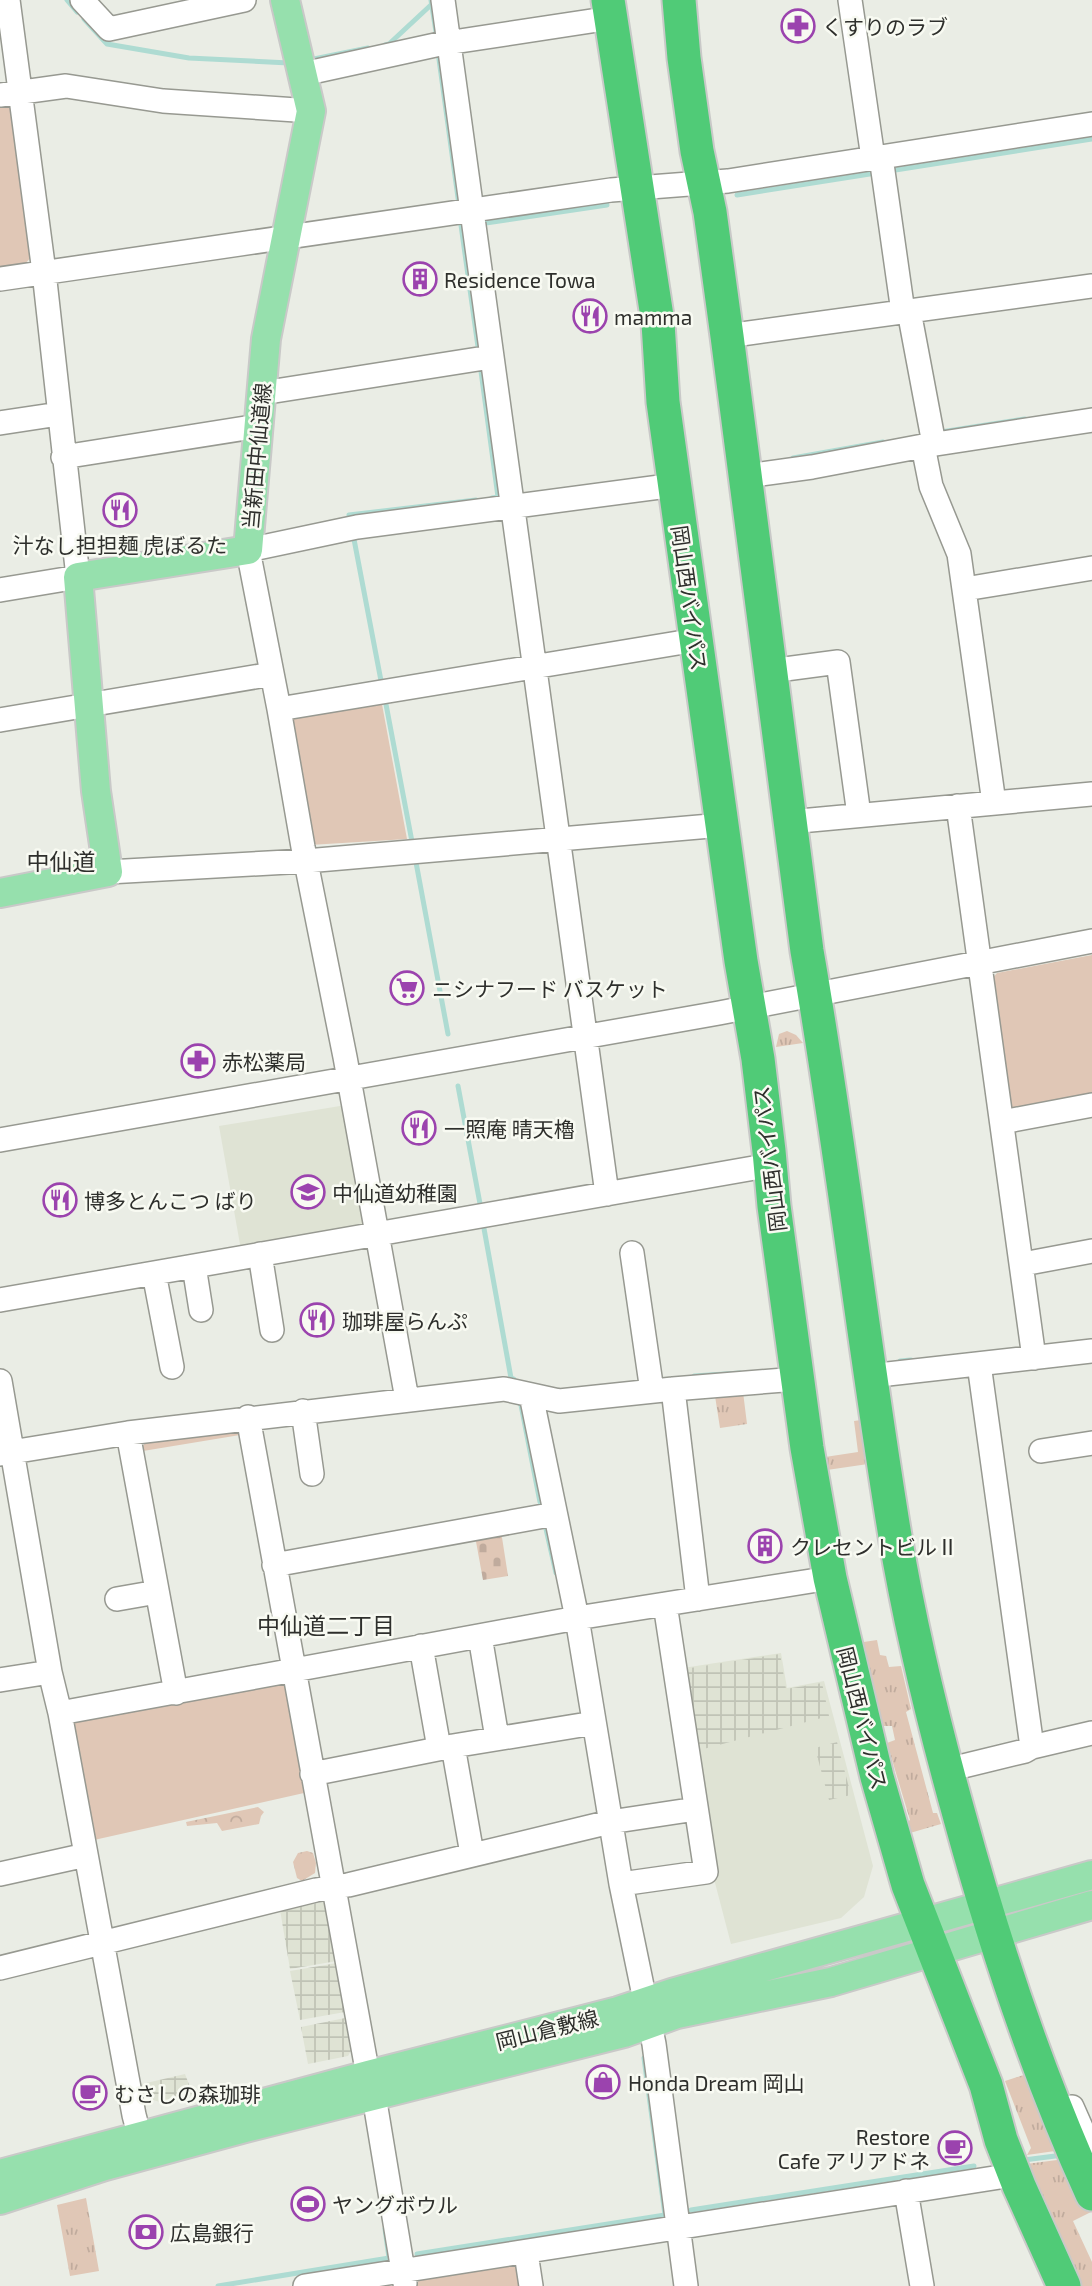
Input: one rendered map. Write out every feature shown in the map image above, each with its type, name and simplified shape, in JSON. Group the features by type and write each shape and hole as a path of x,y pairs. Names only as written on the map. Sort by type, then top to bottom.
{"highway":[{"path":"679,0 684,58 710,212 765,612 789,822 870,1376 906,1595 947,1770 990,1920 1031,2043 1092,2194"},
{"name":"岡山西バイパス","path":"610,9 657,323 663,402 722,825 758,1059 797,1379 830,1578 877,1777 908,1885 986,2085 1001,2140 1064,2286"}],"main road":[{"name":"当新田中仙道線","path":"78,578 248,550 265,339 311,111 285,0"},
{"path":"0,893 107,866 96,791 78,578"},
{"name":"岡山倉敷線","path":"990,1920 1092,1875"},
{"name":"岡山倉敷線","path":"0,2174 142,2146 371,2085 624,2033 648,2013 677,2014 831,1982 929,1937 990,1920 1092,1905"},
{"name":"岡山倉敷線","path":"0,2200 142,2146"}],"street":[{"path":"0,590 78,578 44,272 11,93 8,0"},
{"path":"82,0 109,29 244,0"},
{"path":"443,0 440,45 467,217 483,358 510,500 607,1194"},
{"path":"850,0 931,439 931,486 959,554 993,798"},
{"path":"301,66 440,45 610,9"},
{"path":"11,93 66,86 163,101 311,111"},
{"path":"0,279 285,237 467,217 611,190 880,165 1092,124"},
{"path":"727,336 1092,286"},
{"path":"262,393 483,358"},
{"path":"0,423 59,415"},
{"path":"746,476 812,467 931,439 1092,421"},
{"path":"63,457 258,426"},
{"path":"407,1399 349,1077 248,550 352,528 510,500 675,485"},
{"path":"965,589 1092,568"},
{"path":"279,709 696,640"},
{"path":"770,671 838,662 858,809"},
{"path":"0,720 272,674"},
{"path":"789,822 858,809 958,806 993,798 1092,794"},
{"path":"958,806 1034,1352"},
{"path":"107,866 305,854 415,851 558,834 722,825"},
{"path":"0,1140 815,995 1092,941"},
{"path":"1002,1122 1092,1105"},
{"path":"0,1300 771,1165"},
{"path":"1023,1264 1092,1251"},
{"path":"632,1253 698,1599"},
{"path":"260,1254 272,1330"},
{"path":"194,1266 201,1310"},
{"path":"154,1273 172,1367"},
{"path":"870,1376 979,1364 1034,1352 1092,1351"},
{"path":"979,1364 1032,1747"},
{"path":"6,1453 128,1433 248,1417 304,1416 407,1399 520,1392 558,1401 656,1385 797,1379"},
{"path":"0,1381 6,1453 60,1713 142,2146"},
{"path":"520,1392 555,1514 577,1618 621,1884 648,2013 686,2286"},
{"path":"304,1416 312,1474"},
{"path":"248,1417 404,2278"},
{"path":"128,1433 176,1693"},
{"path":"1041,1451 1092,1443"},
{"path":"274,1565 555,1514"},
{"path":"60,1713 577,1618 830,1578"},
{"path":"117,1599 158,1592"},
{"path":"621,1884 706,1871 665,1604"},
{"path":"480,1636 497,1738"},
{"path":"421,1646 471,1854"},
{"path":"0,1681 50,1672"},
{"path":"312,1774 446,1747 594,1723"},
{"path":"947,1770 1092,1733"},
{"path":"0,1968 610,1822 696,1809"},
{"path":"0,1874 86,1855"},
{"path":"1031,2043 1061,2080 1092,2152"},
{"path":"986,2085 984,2130 1000,2177 1049,2286"},
{"path":"305,2286 404,2278 526,2253 1000,2177"},
{"path":"906,2191 922,2286"},
{"path":"526,2253 531,2286"}],"shaded area":[{"path":"346,1105 365,1222 359,1230 241,1250 219,1126"},
{"path":"781,1653 787,1688 824,1681 873,1866 864,1897 841,1918 731,1944 714,1879 683,1668"},
{"path":"780,1654 786,1689 822,1683 829,1716 696,1751 684,1669"},
{"path":"837,1742 851,1795 829,1800 815,1748"},
{"path":"323,1902 327,1905 337,1961 290,1969 280,1910"},
{"path":"337,1963 345,2012 300,2020 290,1971"},
{"path":"345,2018 352,2049 348,2056 308,2064 301,2027"},
{"path":"185,2074 193,2095 160,2102 153,2100 142,2084"}],"green space":[{"path":"8,102 15,108 33,255 24,265 0,269 0,103"},
{"path":"381,699 407,839 310,845 287,724 295,714"},
{"path":"1092,955 1092,1097 1014,1111 1007,1106 989,982 997,973"},
{"path":"787,1031 796,1035 803,1043 776,1047 779,1034"},
{"path":"743,1392 747,1424 720,1428 715,1396"},
{"path":"861,1420 868,1464 827,1470 825,1457 858,1452 854,1421"},
{"path":"239,1430 240,1435 143,1451 142,1447 146,1442"},
{"path":"501,1531 508,1576 483,1580 475,1536"},
{"path":"877,1640 880,1655 886,1656 889,1667 901,1666 911,1709 906,1712 933,1813 937,1813 941,1824 910,1833 907,1822 910,1820 887,1743 895,1740 892,1726 880,1726 857,1643"},
{"path":"281,1682 285,1687 304,1793 94,1840 69,1726 75,1718"},
{"path":"258,1807 264,1812 259,1824 222,1831 217,1823 187,1826 186,1822"},
{"path":"298,1853 313,1853 315,1873 302,1881 297,1878 293,1862"},
{"path":"1030,2073 1062,2150 1027,2155 1031,2148 1005,2081"},
{"path":"1065,2159 1072,2166 1091,2212 1073,2221 1092,2262 1092,2286 1078,2286 1026,2164"},
{"path":"86,2198 99,2271 70,2276 57,2205"},
{"path":"512,2263 521,2270 524,2286 416,2286 420,2278"}],"waterway":[{"path":"67,0 77,12"},
{"path":"431,0 437,38"},
{"path":"385,45 432,4"},
{"path":"84,19 107,44 189,58 289,63"},
{"path":"309,60 368,48"},
{"path":"438,52 459,205"},
{"path":"889,171 1092,139"},
{"path":"737,195 876,173"},
{"path":"479,224 607,205"},
{"path":"460,218 479,354"},
{"path":"480,364 498,497 492,498"},
{"path":"941,432 1025,419"},
{"path":"793,458 883,442"},
{"path":"351,524 349,515 476,500"},
{"path":"353,534 382,686"},
{"path":"385,699 413,847"},
{"path":"415,857 448,1034"},
{"path":"458,1086 481,1209"},
{"path":"483,1223 514,1383"},
{"path":"900,1361 911,1360"},
{"path":"694,1376 740,1373"},
{"path":"517,1400 521,1405 540,1502"},
{"path":"546,1529 556,1573"},
{"path":"417,2254 665,2215 644,2058"},
{"path":"1024,2160 1063,2155"},
{"path":"691,2210 974,2166"},
{"path":"218,2286 389,2258 385,2229"}],"place":[{"name":"くすりのラブ","path":"798,26"},
{"name":"Residence Towa","path":"420,279"},
{"name":"mamma","path":"590,316"},
{"name":"汁なし担担麺 虎ぼるた","path":"120,510"},
{"name":"ニシナフード バスケット","path":"407,988"},
{"name":"赤松薬局","path":"198,1061"},
{"name":"一照庵 晴天櫓","path":"419,1128"},
{"name":"中仙道幼稚園","path":"308,1192"},
{"name":"博多とんこつ ばり","path":"60,1200"},
{"name":"珈琲屋らんぷ","path":"317,1320"},
{"name":"クレセントビルⅡ","path":"765,1546"},
{"name":"Honda Dream 岡山","path":"603,2082"},
{"name":"むさしの森珈琲","path":"90,2093"},
{"name":"Restore Cafe アリアドネ","path":"955,2148"},
{"name":"ヤングボウル","path":"308,2204"},
{"name":"広島銀行","path":"146,2232"}],"district":[{"name":"中仙道","path":"61,861"},
{"name":"中仙道二丁目","path":"326,1625"}]}
